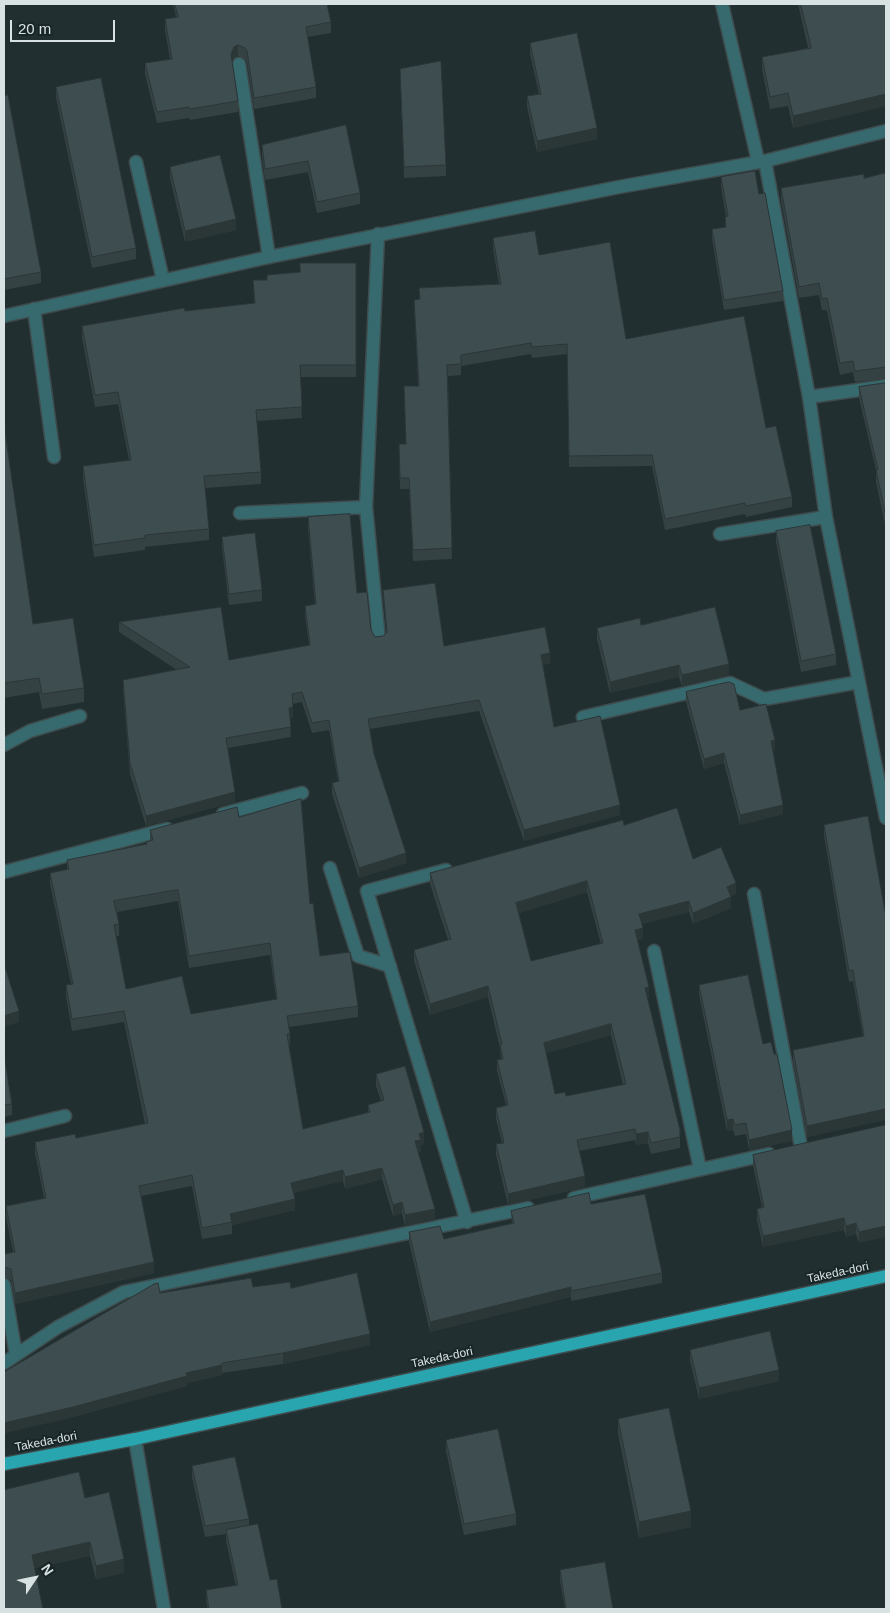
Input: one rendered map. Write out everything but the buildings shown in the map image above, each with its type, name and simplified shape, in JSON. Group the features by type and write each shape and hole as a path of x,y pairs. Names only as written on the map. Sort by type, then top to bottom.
{"main road":[{"name":"Takeda-dori","path":"4,1464 135,1439 886,1276"}],"street":[{"path":"722,4 761,161 809,397 826,517 884,799 886,818"},
{"path":"239,64 269,257"},
{"path":"4,316 378,234 761,161 886,131"},
{"path":"136,162 163,280"},
{"path":"378,234 366,507 380,640"},
{"path":"34,310 54,457"},
{"path":"809,397 886,386"},
{"path":"240,513 366,507"},
{"path":"720,534 826,517"},
{"path":"583,717 730,683 764,699 859,682"},
{"path":"4,744 30,731 80,716"},
{"path":"206,819 302,794"},
{"path":"4,872 177,826"},
{"path":"462,866 367,891 467,1222"},
{"path":"330,868 358,956 390,966"},
{"path":"564,1200 797,1148 754,894"},
{"path":"654,951 700,1170"},
{"path":"4,1131 65,1116"},
{"path":"4,1363 58,1327 124,1292 467,1222 545,1204"},
{"path":"4,1285 16,1355"},
{"path":"135,1439 164,1609"}]}
